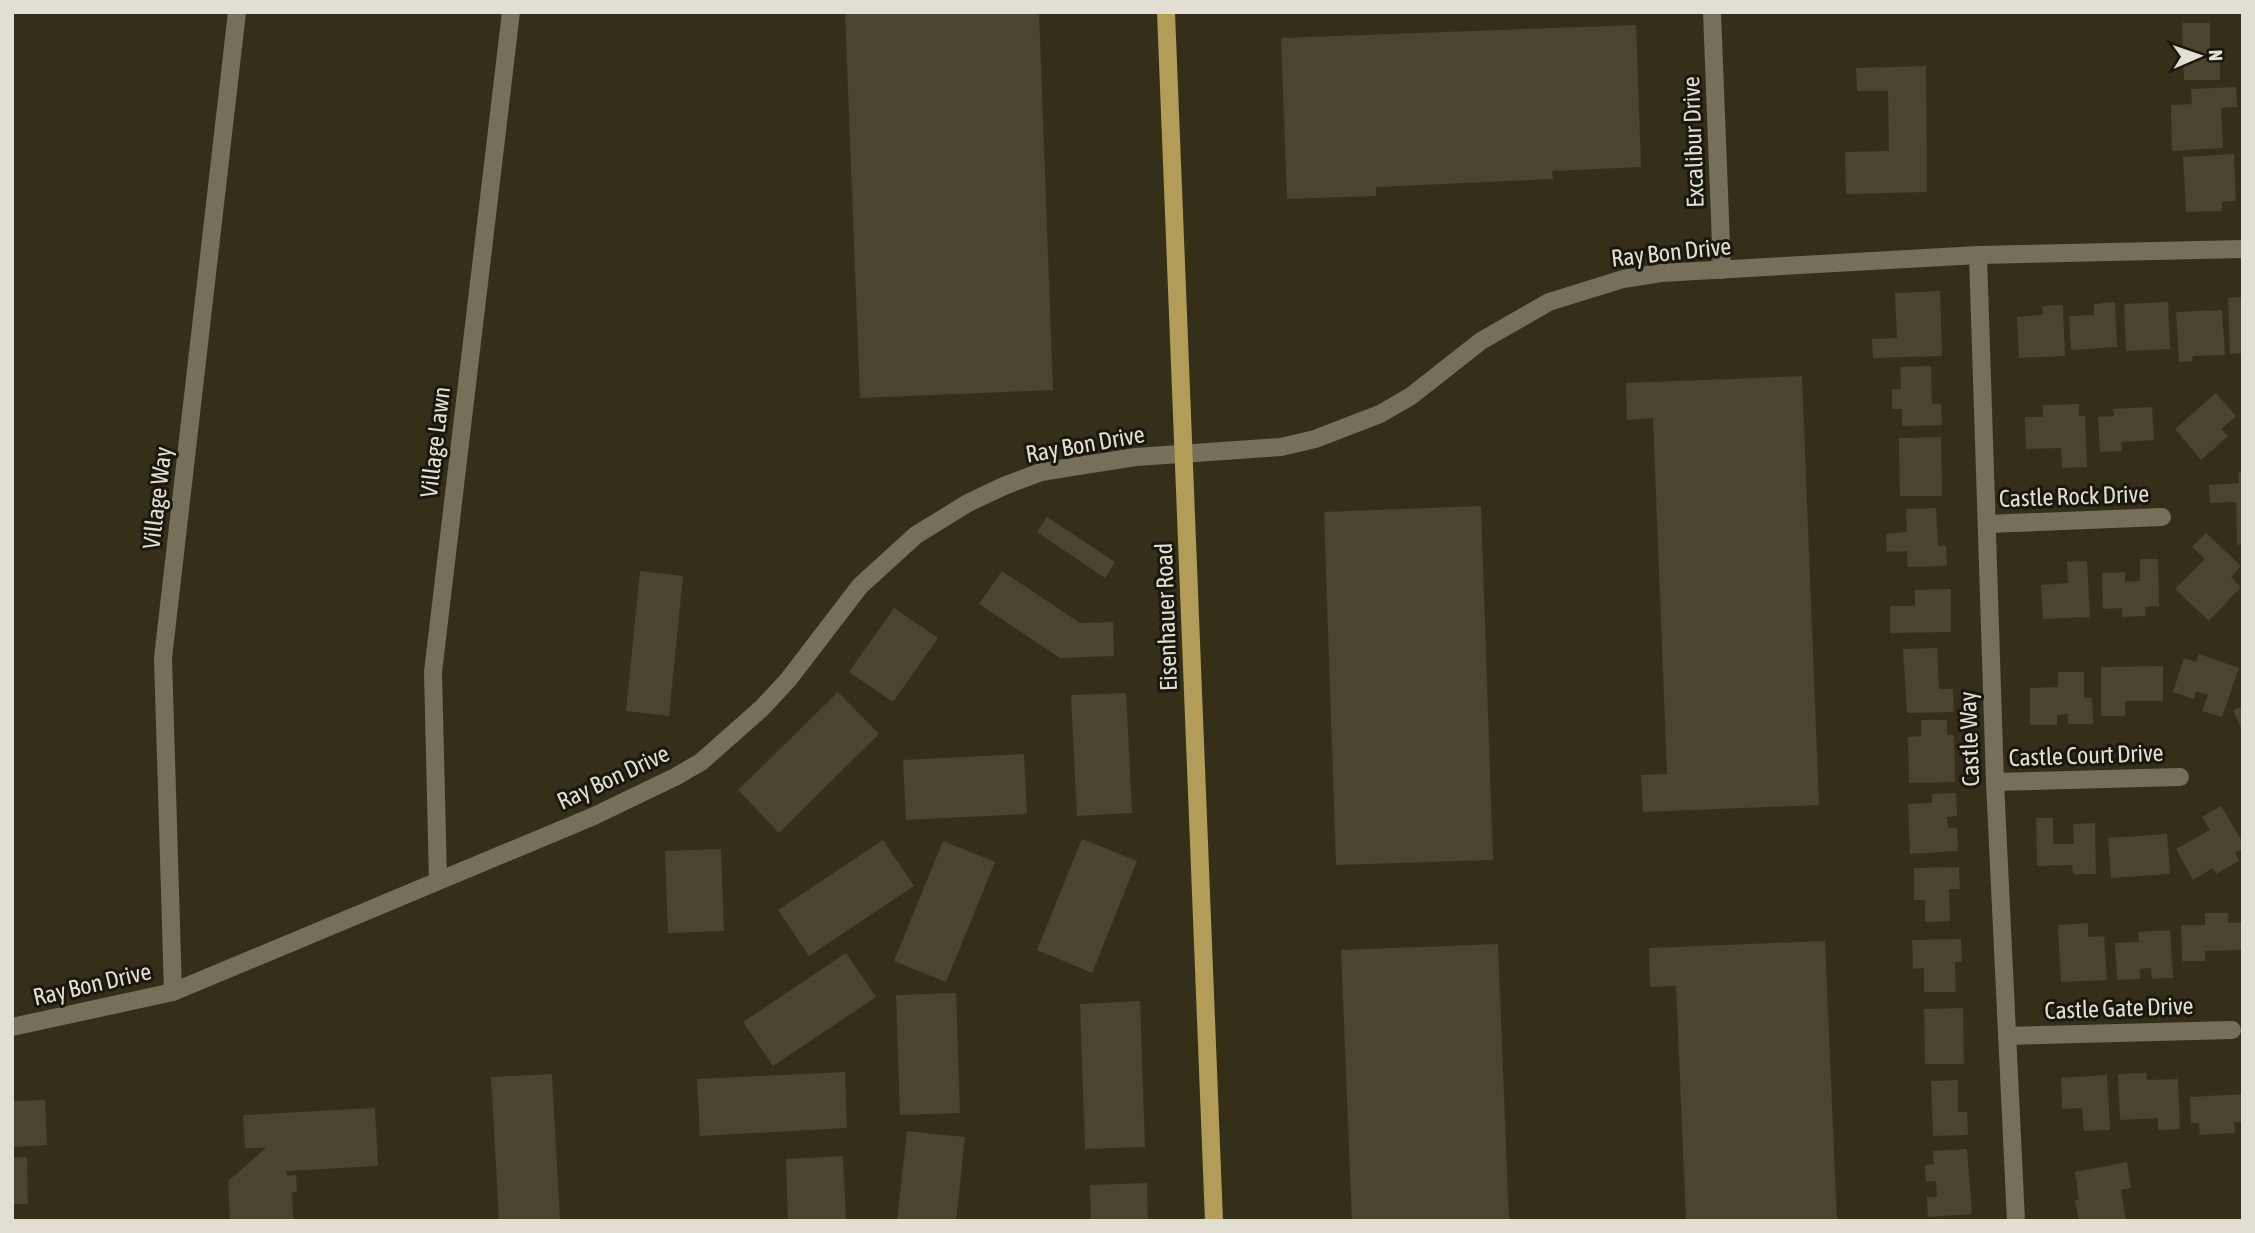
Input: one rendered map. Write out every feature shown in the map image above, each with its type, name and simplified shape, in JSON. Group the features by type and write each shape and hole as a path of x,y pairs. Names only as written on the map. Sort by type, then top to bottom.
{"main road":[{"name":"Eisenhauer Road","path":"1166,12 1214,1221"}],"street":[{"name":"Village Way","path":"173,992 163,658 237,12"},
{"name":"Village Lawn","path":"438,880 433,672 511,12"},
{"name":"Excalibur Drive","path":"1712,12 1723,270"},
{"name":"Ray Bon Drive","path":"12,1027 173,992 594,816 701,762 742,727 788,680 860,586 916,535 968,503 1041,472 1136,457 1281,447 1348,428 1411,397 1481,341 1549,302 1623,279 1661,273 1978,255 2243,249"},
{"name":"Castle Way","path":"1978,255 1995,782 2016,1221"},
{"name":"Castle Rock Drive","path":"1987,524 2162,517"},
{"name":"Castle Court Drive","path":"1995,782 2180,776"},
{"name":"Castle Gate Drive","path":"2007,1036 2232,1030"}],"building":[{"path":"845,12 1039,12 1053,390 860,398"},
{"path":"2182,23 2210,23 2210,57 2220,57 2220,80 2184,80"},
{"path":"1636,25 1641,167 1552,171 1553,179 1376,187 1376,196 1287,199 1281,38"},
{"path":"1926,66 1927,192 1846,194 1845,152 1889,151 1888,91 1857,91 1856,68"},
{"path":"2236,87 2237,107 2221,108 2223,148 2172,151 2171,105 2192,104 2191,89"},
{"path":"2234,154 2236,201 2222,202 2222,211 2186,212 2183,157"},
{"path":"1940,291 1942,356 1873,358 1872,339 1897,338 1895,293"},
{"path":"2243,297 2243,353 2230,354 2228,298"},
{"path":"2115,302 2117,347 2071,350 2069,316 2094,315 2094,304"},
{"path":"2168,302 2170,349 2126,351 2124,304"},
{"path":"2063,305 2065,356 2019,358 2017,317 2043,315 2042,306"},
{"path":"2222,310 2225,355 2192,356 2193,361 2179,362 2176,312"},
{"path":"1931,366 1932,404 1941,404 1942,425 1902,426 1902,409 1892,409 1892,389 1901,389 1900,367"},
{"path":"1802,376 1819,805 1643,812 1641,775 1667,774 1653,418 1627,420 1626,383"},
{"path":"2216,393 2236,416 2221,429 2228,436 2201,460 2175,429"},
{"path":"2079,404 2079,416 2085,416 2087,467 2062,468 2061,448 2026,449 2025,417 2043,417 2043,405"},
{"path":"2152,407 2154,440 2121,442 2122,451 2100,452 2098,417 2114,416 2113,409"},
{"path":"1941,437 1942,496 1900,496 1899,438"},
{"path":"2243,471 2243,544 2237,545 2236,502 2210,503 2209,485 2239,483 2239,472"},
{"path":"1481,506 1493,860 1336,865 1324,512"},
{"path":"1936,508 1938,546 1946,546 1947,566 1908,567 1907,551 1887,552 1886,534 1907,532 1906,509"},
{"path":"1047,517 1115,562 1105,578 1037,532"},
{"path":"2206,533 2241,566 2231,577 2241,587 2209,621 2175,589 2205,559 2192,547"},
{"path":"2140,559 2158,559 2159,606 2145,607 2145,616 2122,617 2122,608 2103,609 2102,573 2125,572 2125,582 2140,581"},
{"path":"2087,561 2090,617 2043,619 2041,585 2068,583 2067,562"},
{"path":"640,571 683,576 669,716 626,711"},
{"path":"1002,571 1080,623 1113,622 1114,656 1060,658 979,604"},
{"path":"1951,589 1951,632 1890,633 1890,606 1915,606 1915,590"},
{"path":"894,608 938,638 893,702 849,672"},
{"path":"1937,648 1939,689 1953,689 1954,712 1907,713 1903,649"},
{"path":"2199,654 2239,668 2222,717 2202,711 2208,695 2196,691 2194,699 2173,692 2184,658 2196,662"},
{"path":"2163,666 2163,701 2125,701 2125,716 2101,716 2101,667"},
{"path":"2058,672 2084,672 2084,698 2092,698 2093,724 2068,724 2068,714 2057,715 2057,725 2030,725 2030,688 2058,687"},
{"path":"838,692 879,734 779,833 738,790"},
{"path":"1126,693 1132,813 1077,816 1071,695"},
{"path":"2243,706 2243,732 2233,710"},
{"path":"1921,720 1947,720 1947,735 1954,735 1955,782 1909,783 1908,737 1921,736"},
{"path":"1024,754 1027,814 906,820 903,760"},
{"path":"1956,793 1957,816 1947,817 1948,828 1957,828 1958,851 1910,854 1908,804 1932,803 1932,794"},
{"path":"2221,806 2243,843 2243,849 2235,853 2239,861 2216,874 2213,868 2193,880 2176,849 2210,830 2202,817"},
{"path":"2036,818 2053,818 2053,844 2074,844 2073,824 2095,823 2096,874 2073,874 2072,865 2037,866"},
{"path":"2167,834 2170,874 2111,878 2108,838"},
{"path":"1082,839 1137,861 1092,973 1037,950"},
{"path":"883,840 914,886 809,956 778,910"},
{"path":"943,841 995,862 946,982 894,961"},
{"path":"721,849 724,931 668,933 665,851"},
{"path":"1959,867 1960,889 1949,889 1950,921 1925,922 1925,900 1914,900 1914,868"},
{"path":"2205,913 2228,913 2228,923 2242,922 2242,950 2205,951 2205,961 2182,961 2181,925 2205,925"},
{"path":"2088,923 2088,937 2104,936 2107,980 2061,982 2058,925"},
{"path":"2170,930 2173,978 2152,979 2151,968 2140,969 2140,979 2117,980 2115,943 2139,942 2138,932"},
{"path":"1961,939 1962,962 1955,962 1956,992 1924,992 1924,968 1913,969 1912,940"},
{"path":"1825,941 1837,1221 1686,1221 1676,986 1650,987 1649,948"},
{"path":"1498,944 1509,1221 1352,1221 1341,950"},
{"path":"846,953 876,997 773,1066 743,1022"},
{"path":"956,993 960,1113 900,1115 896,995"},
{"path":"1140,1001 1145,1147 1085,1149 1080,1004"},
{"path":"1963,1008 1964,1064 1925,1064 1924,1009"},
{"path":"845,1072 847,1128 700,1136 697,1079"},
{"path":"2146,1073 2147,1080 2178,1079 2180,1129 2158,1130 2158,1118 2120,1120 2118,1074"},
{"path":"552,1074 560,1221 499,1221 491,1077"},
{"path":"2107,1075 2110,1130 2084,1131 2082,1108 2062,1109 2061,1078"},
{"path":"1958,1080 1958,1112 1967,1112 1968,1135 1933,1136 1931,1081"},
{"path":"2243,1094 2243,1122 2234,1122 2235,1133 2200,1135 2199,1123 2191,1123 2190,1097"},
{"path":"45,1100 47,1145 12,1147 12,1101"},
{"path":"375,1108 378,1166 286,1171 287,1176 296,1175 297,1192 292,1192 293,1221 230,1221 228,1181 266,1148 245,1148 243,1115"},
{"path":"907,1131 965,1137 956,1221 897,1221"},
{"path":"1967,1149 1972,1214 1928,1217 1927,1197 1937,1197 1936,1181 1926,1182 1925,1165 1934,1164 1933,1151"},
{"path":"843,1156 846,1221 788,1221 786,1159"},
{"path":"27,1157 28,1204 12,1204 12,1158"},
{"path":"2127,1162 2131,1188 2121,1190 2126,1221 2079,1221 2075,1200 2079,1200 2075,1172"},
{"path":"1147,1183 1148,1221 1091,1221 1090,1185"}]}
